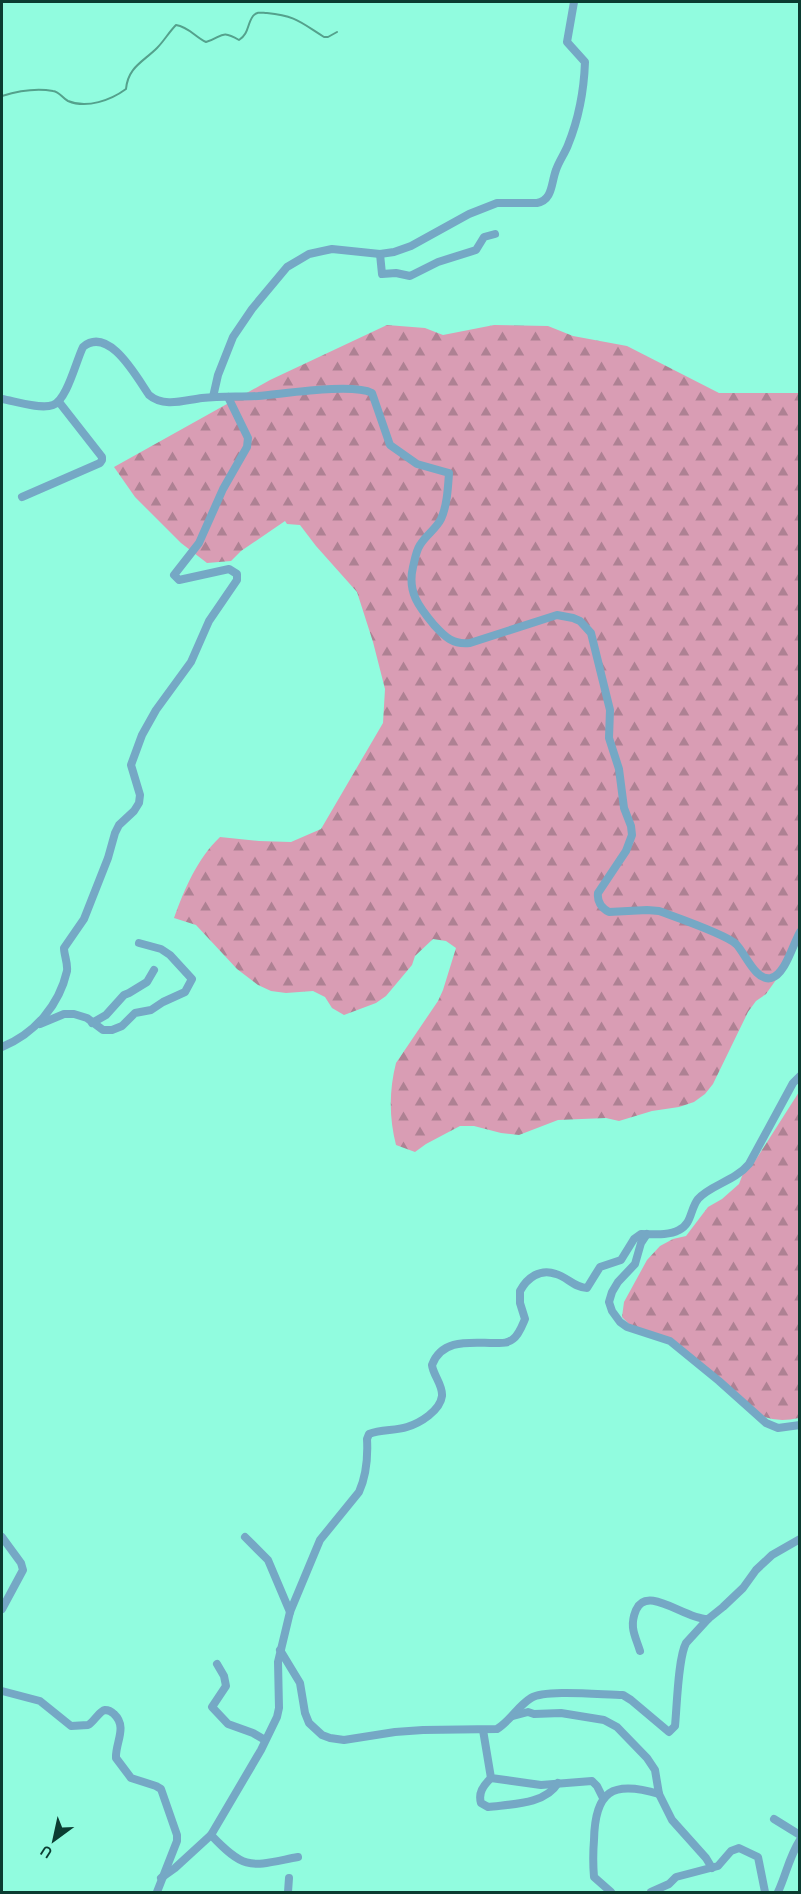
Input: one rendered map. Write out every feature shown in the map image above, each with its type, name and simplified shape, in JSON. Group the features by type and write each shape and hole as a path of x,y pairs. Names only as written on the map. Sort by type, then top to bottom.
{"street":[{"path":"213,397 218,375 233,337 252,309 287,267 309,254 332,249 380,254 394,252 411,246 469,214 496,203 537,203 549,197 556,168 577,120 583,84 585,62 567,42 574,2"},
{"path":"380,254 382,274 396,273 410,276 438,262 476,250 484,237 495,234"},
{"path":"2,399 49,406 59,402 68,386 83,347 94,342 117,351 149,395 166,402 213,397 367,390 374,396 390,445 417,464 448,472 444,513 418,549 411,586 420,608 450,641 470,643 557,615 580,621 588,628 593,638 610,710 609,738 619,769 624,808 632,835 626,851 598,892 597,898 604,908 609,912 647,910 659,912 728,938 738,946 756,971 770,979 781,973 800,932"},
{"path":"37,1026 53,1003 61,985 67,968 64,948 84,919 108,858 115,833 119,825 139,803 140,795 131,765 142,735 156,710 191,662 209,621 237,580 236,572 229,569 179,580 174,575 199,543 223,489 247,447 248,438 228,397"},
{"path":"22,497 100,463 102,460 59,402"},
{"path":"2,1047 16,1041 37,1026 64,1014 87,1018 103,1030 117,1029 135,1013 151,1010 185,992 192,979 184,969 164,951 139,943"},
{"path":"92,1023 106,1015 124,994 147,982 154,970"},
{"path":"157,1887 211,1835 266,1740 279,1708 277,1673 280,1650 291,1612 320,1540 359,1492 366,1473 369,1434 407,1427 421,1420 439,1405 442,1394 432,1365 437,1353 452,1344 504,1343 518,1334 525,1319 520,1303 520,1291 532,1276 556,1274 582,1288 587,1288 600,1267 621,1260 634,1239 641,1234 665,1234 682,1229 701,1196 744,1170 753,1159 793,1083 800,1076"},
{"path":"647,1234 641,1243 634,1264 612,1292 609,1302 620,1322 627,1327 670,1341 766,1424 778,1428 800,1425"},
{"path":"2,1537 21,1563 23,1570 2,1609"},
{"path":"245,1537 268,1560 291,1612"},
{"path":"280,1650 300,1683 309,1723 322,1735 330,1738 344,1740 423,1730 483,1731 497,1729 529,1700 543,1694 623,1695 665,1730 671,1731 675,1726 684,1647 708,1619 743,1588 756,1570 772,1555 800,1539"},
{"path":"640,1651 632,1623 638,1606 645,1600 656,1600 688,1615 708,1619"},
{"path":"217,1664 224,1676 226,1686 212,1705 213,1708 228,1724 266,1740"},
{"path":"2,1692 40,1701 71,1726 88,1725 106,1710 111,1711 117,1717 121,1730 116,1758 131,1778 161,1789 177,1835 176,1846 157,1887"},
{"path":"513,1716 528,1712 534,1714 561,1713 604,1720 617,1726 655,1770 659,1794 672,1820 712,1868"},
{"path":"483,1731 490,1778 482,1788 481,1803 488,1807 532,1801 548,1793 558,1783"},
{"path":"490,1778 541,1785 591,1781 597,1786 603,1798"},
{"path":"611,1893 597,1880 594,1871 596,1814 603,1798 609,1793 630,1788 640,1788 659,1794"},
{"path":"774,1819 800,1835"},
{"path":"211,1835 228,1853 246,1863 256,1865 298,1857"},
{"path":"778,1893 791,1854 800,1840"},
{"path":"651,1893 669,1884 676,1877 721,1865 731,1851 741,1848 756,1855 759,1859 765,1893"},
{"path":"288,1893 289,1878"}],"green space":[{"path":"387,325 425,328 443,335 494,325 548,326 573,336 627,346 719,393 799,393 799,932 783,970 766,994 756,1001 748,1012 713,1084 694,1102 619,1121 606,1118 558,1120 519,1135 474,1126 460,1126 415,1152 396,1145 391,1114 391,1094 396,1063 438,1001 456,948 446,941 433,939 415,956 412,965 386,996 376,1003 344,1015 332,1008 325,997 313,991 286,993 271,991 258,985 237,969 196,925 174,918 198,864 220,837 291,842 321,829 383,723 385,689 357,592 300,525 287,524 285,521 241,551 231,561 207,563 181,543 135,497 114,467 270,380"},
{"path":"799,1092 799,1418 778,1420 757,1414 680,1346 631,1326 622,1317 624,1302 647,1260 660,1246 673,1239 686,1236 708,1207 722,1199 739,1184 744,1171 753,1164"}],"waterway":[{"path":"2,96 20,91 40,90 55,92 75,103 91,104 106,100 126,89 127,81 133,70 157,48 176,25 185,28 206,42 225,34 239,40 245,35 256,13 277,14 291,18 324,37 337,32"}]}
